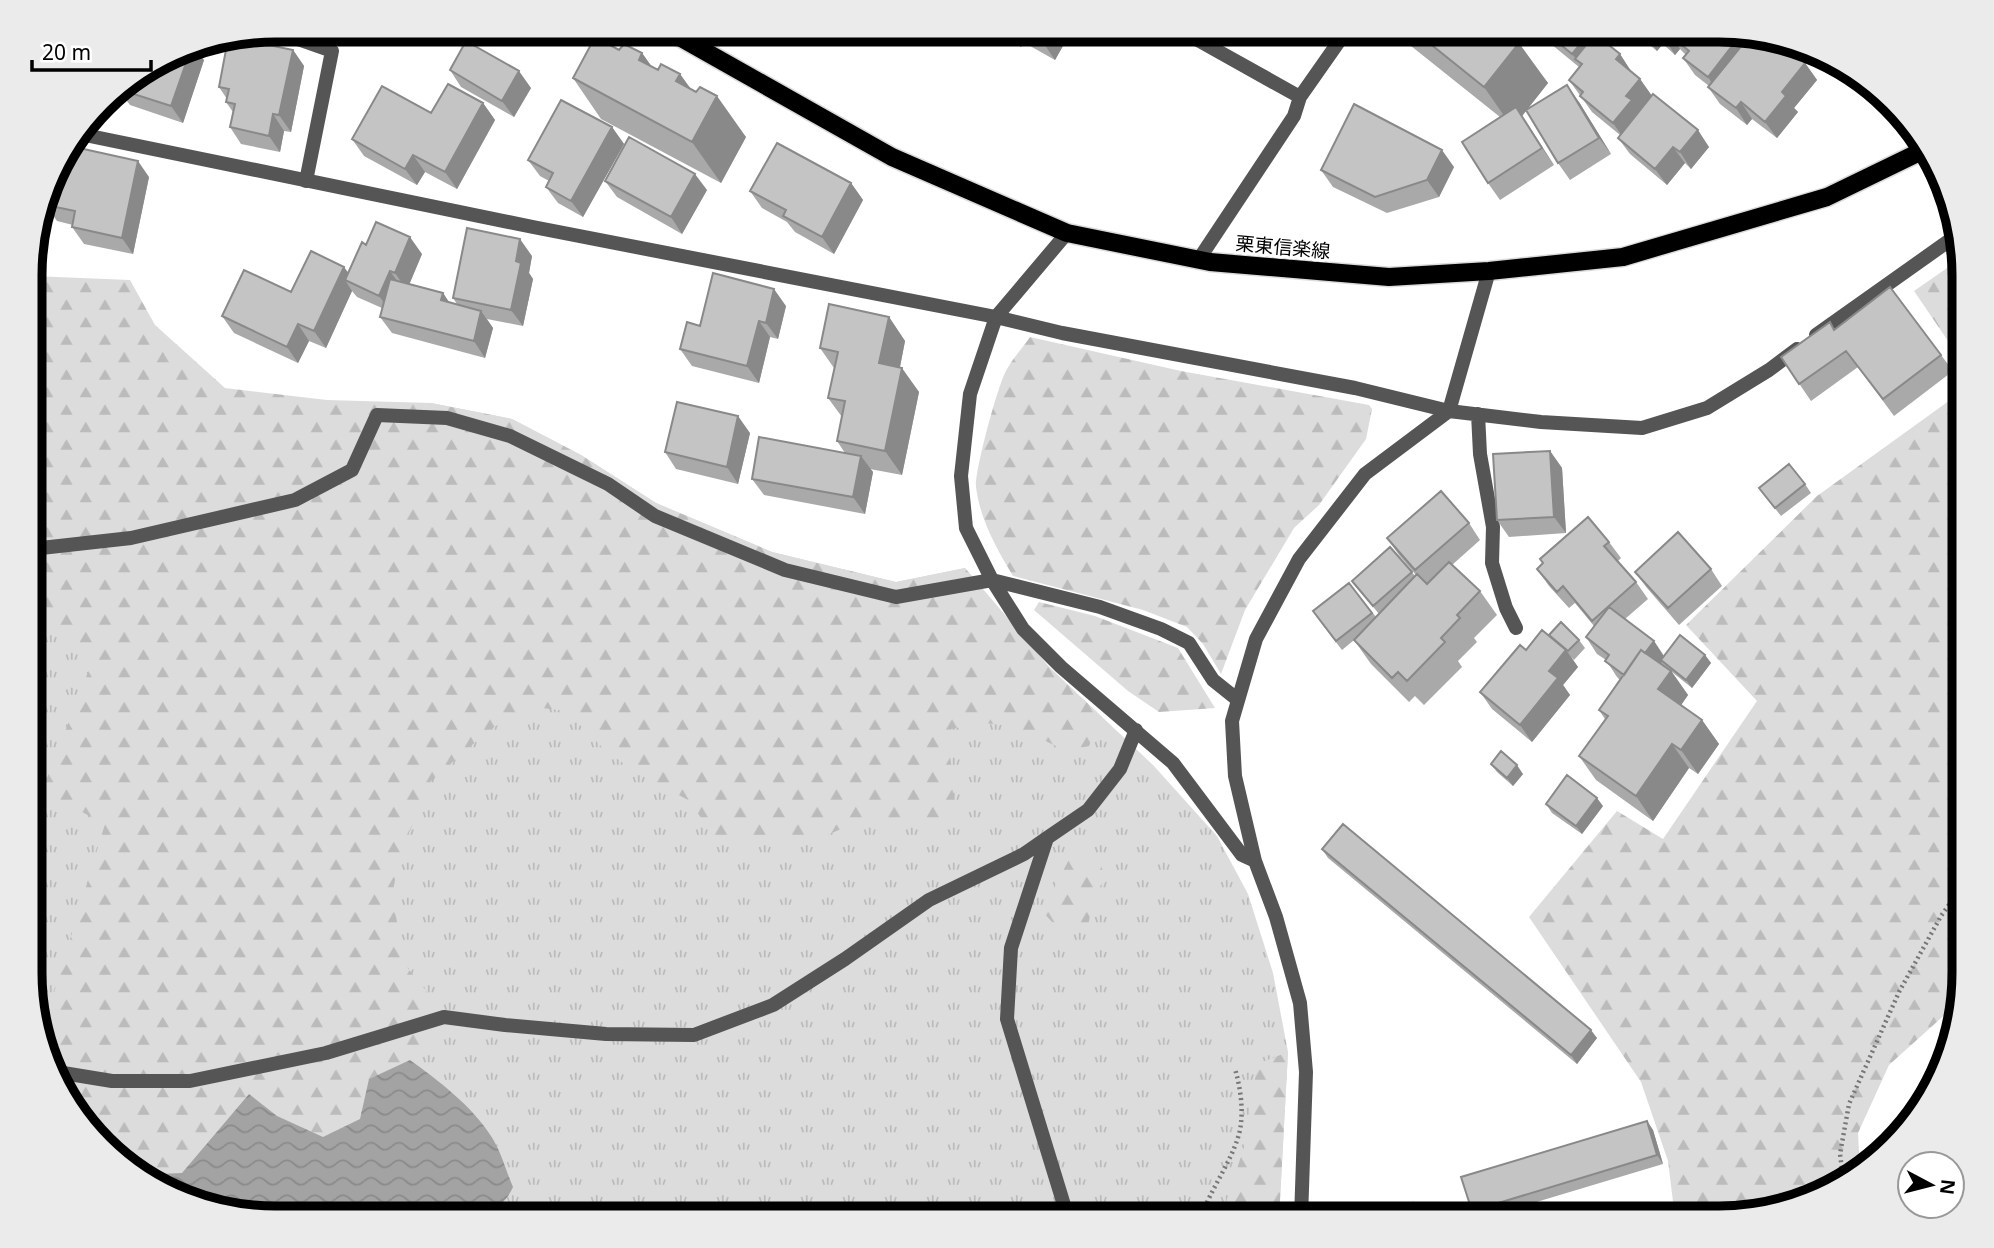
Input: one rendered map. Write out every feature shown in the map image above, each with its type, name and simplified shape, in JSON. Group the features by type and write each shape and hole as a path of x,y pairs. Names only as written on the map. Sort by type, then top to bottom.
{"main road":[{"name":"栗東信楽線","path":"688,42 892,157 1067,233 1210,262 1389,277 1489,271 1623,257 1827,197 1918,153"}],"street":[{"path":"306,42 332,51 306,181"},
{"path":"1201,42 1300,97"},
{"path":"1199,260 1294,116 1300,97 1339,42"},
{"path":"88,136 1075,335 1355,388 1449,411 1541,422 1642,428 1707,408 1769,370 1949,241"},
{"path":"1067,233 996,317 970,394 961,476 966,528 992,580 1023,629 1061,667 1173,763 1242,855 1255,861"},
{"path":"1301,1206 1306,1072 1300,1003 1276,918 1255,861 1235,776 1232,721 1256,639 1299,559 1365,474 1449,411 1489,271"},
{"path":"1478,414 1480,454 1493,527 1492,563 1506,608 1516,628"},
{"path":"42,548 131,538 295,500 352,470 377,415 447,418 510,436 608,484 655,516 785,570 896,597 992,580 1100,607 1161,629 1189,643 1213,680 1238,701"},
{"path":"65,1073 112,1081 190,1081 326,1053 444,1017 606,1034 694,1035 773,1005 929,900 1024,854 1088,810 1120,769 1136,730"},
{"path":"1047,838 1011,948 1007,1019 1064,1206"}],"path":[{"path":"1842,1171 1840,1154 1849,1104 1899,992 1952,901"},
{"path":"1205,1206 1228,1160 1241,1125 1239,1083 1235,1069"}],"green space":[{"path":"1952,265 1952,347 1914,291"},
{"path":"42,276 130,280 155,325 225,388 327,400 431,403 512,419 581,455 656,503 772,552 896,582 965,568 1049,667 1102,717 1089,746 1066,751 1017,727 985,723 946,730 952,770 954,820 848,826 818,839 755,836 721,845 688,800 634,771 605,750 566,711 527,706 488,731 431,781 399,857 392,897 406,966 441,1009 410,1060 369,1079 360,1119 323,1137 277,1116 249,1094 182,1173 158,1174 110,1138 81,1103 60,1062 47,1017 105,824 42,791 97,649 42,629"},
{"path":"1030,337 1181,371 1369,405 1372,409 1366,439 1319,505 1294,528 1245,610 1221,674 1203,644 1187,627 1143,610 1013,576 1001,555 981,511 977,478 1001,382 1010,364"},
{"path":"1952,399 1952,988 1949,1011 1889,1065 1858,1133 1859,1159 1849,1167 1808,1188 1779,1198 1734,1206 1674,1206 1668,1161 1641,1082 1529,917 1617,811 1663,839 1757,701 1686,625 1817,496"},
{"path":"431,403 512,419 581,455 656,503 772,552 896,582 965,568 1049,667 1153,765 1217,836 1248,894 1273,973 1288,1052 1280,1206 275,1206 244,1204 215,1198 172,1182 133,1158 110,1138 81,1103 60,1062 44,1004 42,527"},
{"path":"1039,602 1095,616 1178,648 1215,708 1159,712 1128,691 1034,610"},
{"path":"1073,852 1097,858 1106,877 1094,896 1087,931 1052,922 1042,911"},
{"path":"1288,1052 1280,1206 1225,1206 1247,1138 1257,1064"}],"water":[{"path":"410,1060 465,1104 495,1142 501,1155 513,1187 504,1201 498,1206 244,1204 186,1188 158,1174 182,1173 249,1094 277,1116 323,1137 360,1119 369,1079"}],"building":[{"path":"468,42 519,71 502,101 450,70"},
{"path":"592,42 604,42 619,50 624,44 642,53 639,60 658,70 661,64 680,74 676,81 696,92 700,87 717,96 692,142 573,78"},
{"path":"1428,42 1518,42 1484,87"},
{"path":"1558,42 1582,42 1572,54"},
{"path":"1589,42 1605,42 1620,54 1616,59 1640,79 1626,96 1632,100 1613,123 1580,96 1583,92 1569,80 1582,64 1575,59"},
{"path":"1678,42 1734,43 1708,77 1683,58 1689,51"},
{"path":"259,43 293,50 279,115 273,114 269,136 230,127 235,104 226,102 229,89 219,87 226,48"},
{"path":"1743,44 1793,54 1805,63 1782,92 1786,96 1765,122 1741,102 1736,108 1708,87"},
{"path":"187,59 171,106 130,93 158,73"},
{"path":"448,84 483,103 445,172 413,155 405,169 352,139 382,86 431,113"},
{"path":"1567,85 1599,138 1558,163 1526,110"},
{"path":"1653,94 1698,130 1680,152 1673,147 1655,169 1618,138"},
{"path":"561,100 612,127 571,201 546,187 553,173 528,160"},
{"path":"1354,104 1442,150 1427,180 1375,197 1321,170"},
{"path":"1516,107 1542,148 1488,183 1462,142"},
{"path":"629,137 695,174 671,217 605,181"},
{"path":"777,143 851,183 822,237 783,216 786,210 750,191"},
{"path":"79,148 138,161 122,238 72,227 75,211 52,206"},
{"path":"376,222 410,237 395,273 390,271 379,296 345,280 362,242 366,245"},
{"path":"467,228 520,239 516,261 521,263 511,310 453,298"},
{"path":"311,251 344,267 314,331 298,324 287,347 222,316 244,270 291,292"},
{"path":"713,273 774,289 766,323 759,321 747,366 680,349 687,322 700,326"},
{"path":"390,279 443,293 441,300 481,311 474,341 380,317"},
{"path":"1890,287 1941,355 1883,399 1846,351 1799,384 1781,357 1830,322 1834,330"},
{"path":"829,304 889,317 879,363 902,368 885,451 837,441 845,401 828,398 838,352 820,348"},
{"path":"677,402 738,416 727,467 665,452"},
{"path":"759,437 861,456 853,497 752,479"},
{"path":"1550,451 1554,517 1497,520 1493,454"},
{"path":"1789,464 1805,484 1775,508 1759,488"},
{"path":"1441,491 1469,523 1415,570 1387,538"},
{"path":"1588,517 1609,542 1604,546 1636,582 1592,621 1563,586 1557,592 1537,569 1543,563 1540,559"},
{"path":"1678,532 1711,569 1668,608 1635,572"},
{"path":"1390,547 1412,572 1373,606 1352,581"},
{"path":"1449,562 1480,591 1457,615 1460,618 1441,638 1445,642 1407,681 1398,672 1392,678 1354,640 1417,574 1427,584"},
{"path":"1349,583 1372,613 1336,641 1313,611"},
{"path":"1609,607 1654,641 1645,653 1641,650 1624,675 1605,661 1609,655 1586,637"},
{"path":"1561,622 1579,640 1568,651 1549,635"},
{"path":"1542,630 1566,650 1549,671 1558,678 1520,725 1480,692 1520,645 1526,650"},
{"path":"1680,635 1705,655 1686,680 1661,660"},
{"path":"1641,650 1671,671 1658,689 1702,720 1681,750 1672,744 1636,796 1579,756 1608,716 1599,710"},
{"path":"1501,751 1517,765 1507,778 1491,764"},
{"path":"1567,775 1597,798 1576,826 1546,804"},
{"path":"1343,824 1591,1030 1571,1055 1322,849"},
{"path":"1647,1121 1657,1155 1489,1206 1470,1206 1461,1177"}]}
